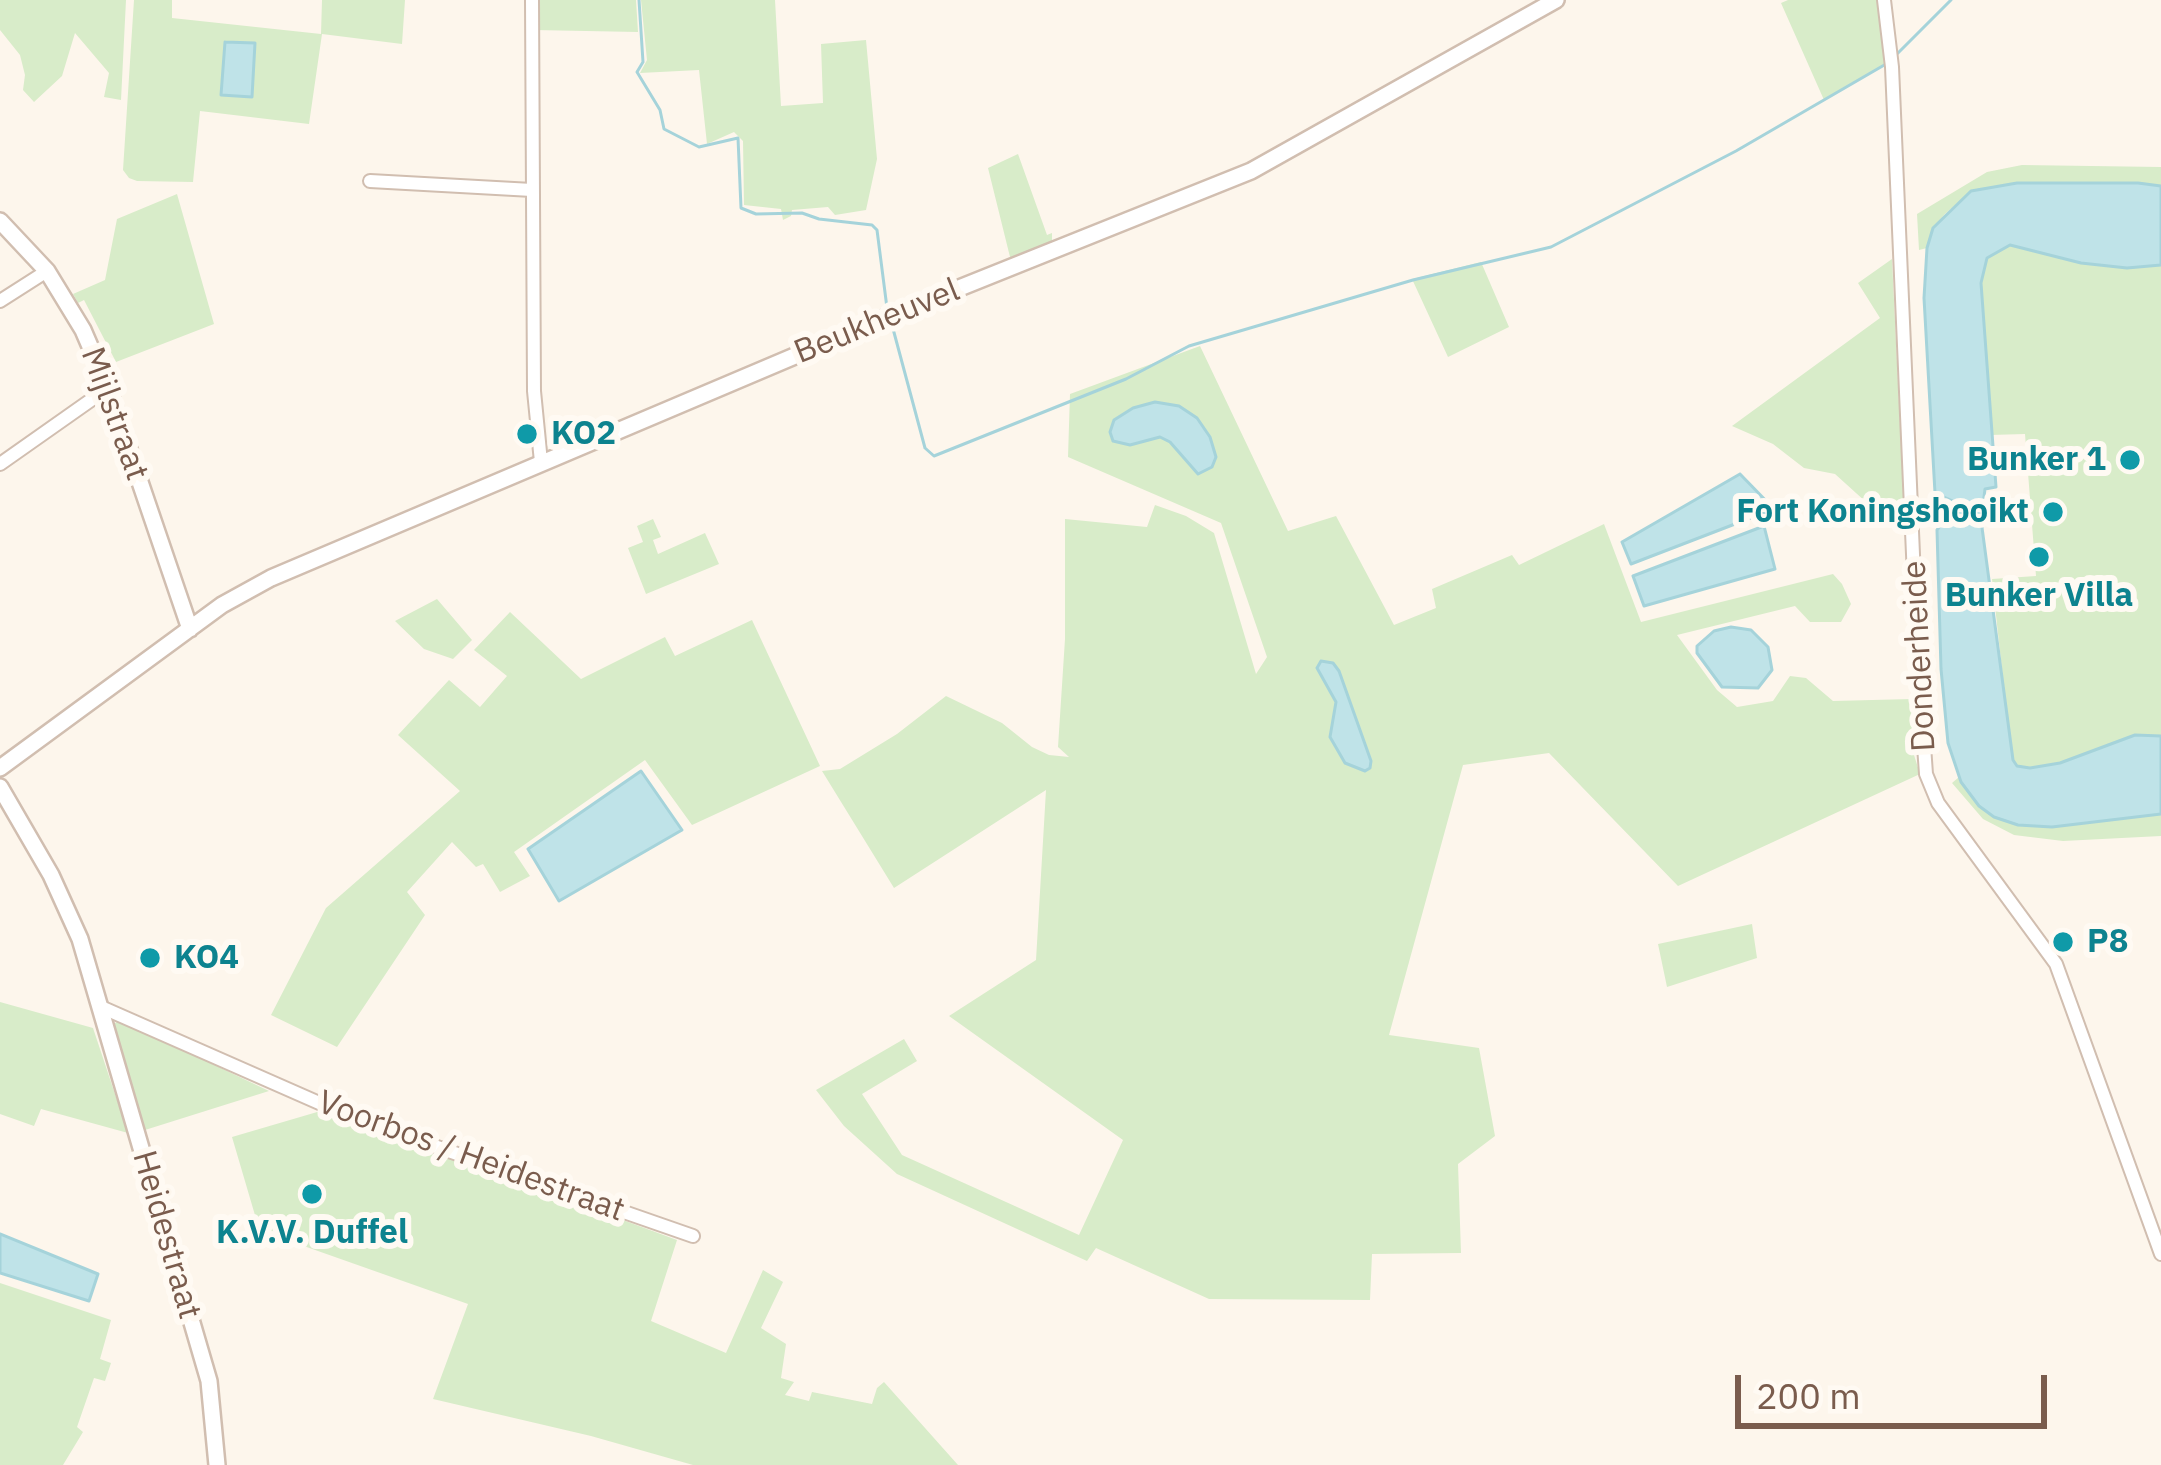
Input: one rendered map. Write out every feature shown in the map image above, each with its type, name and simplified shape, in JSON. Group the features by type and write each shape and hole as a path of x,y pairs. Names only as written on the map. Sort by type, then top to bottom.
{"street":[{"path":"532,0 534,391 542,462"},
{"name":"Beukheuvel","path":"0,768 190,629 271,578 882,319 1251,171 1556,0"},
{"name":"Donderheide","path":"1884,0 1892,67 1926,774 1938,803 2056,964 2161,1254"},
{"path":"370,181 532,190"},
{"name":"Mijlstraat","path":"0,220 47,271 83,329 108,388 190,629"},
{"path":"0,301 47,271"},
{"path":"0,464 108,388"},
{"name":"Heidestraat","path":"0,787 80,940 209,1382 217,1465"},
{"name":"Voorbos / Heidestraat","path":"101,1007 351,1118 693,1236"}],"green space":[{"path":"0,0 126,0 121,100 104,97 109,73 75,33 62,76 34,102 23,90 20,55 0,30"},
{"path":"134,0 172,0 172,18 321,34 322,0 405,0 402,44 322,34 309,124 200,111 193,182 137,181 123,170"},
{"path":"535,0 636,0 638,32 534,30"},
{"path":"641,0 775,0 781,106 823,103 821,44 866,40 877,159 866,210 835,215 828,207 792,210 783,220 781,209 744,205 743,141 734,132 707,144 699,70 640,73 647,60"},
{"path":"1877,0 1884,14 1888,63 1824,100 1781,3"},
{"path":"1018,154 1047,235 1052,233 1052,245 1011,261 988,168"},
{"path":"2022,165 2161,167 2161,186 2017,183 1971,191 1933,228 1927,248 1919,250 1917,214 1987,172"},
{"path":"177,194 214,324 116,362 84,300 78,303 73,294 105,280 117,219"},
{"path":"2010,245 2081,263 2127,268 2161,265 2161,736 2135,735 2060,763 2030,768 2012,760 1992,579 2036,576 2025,434 1990,435 1981,283 1987,257"},
{"path":"1892,259 1905,529 1898,531 1835,474 1804,468 1773,444 1732,426 1880,318 1858,283"},
{"path":"1481,262 1509,327 1448,357 1412,279"},
{"path":"1200,346 1288,531 1336,516 1394,625 1436,608 1432,589 1512,555 1519,565 1604,524 1641,622 1833,574 1842,584 1851,604 1841,622 1810,622 1795,606 1677,635 1717,690 1737,707 1773,701 1790,676 1806,678 1833,701 1912,699 1914,755 1920,774 1678,886 1549,753 1463,765 1389,1035 1479,1048 1495,1136 1458,1164 1461,1253 1372,1254 1370,1300 1209,1299 1096,1248 1087,1261 897,1174 844,1126 816,1090 904,1039 917,1061 862,1094 902,1155 1079,1235 1123,1140 949,1016 1036,960 1046,790 894,888 822,771 840,769 946,696 1002,723 1032,747 1069,757 1058,747 1065,639 1065,519 1147,527 1155,505 1214,533 1256,674 1267,657 1221,523 1068,457 1070,394"},
{"path":"653,519 661,537 653,540 658,554 705,533 719,564 646,594 628,548 643,542 637,526"},
{"path":"437,599 472,640 453,659 424,649 395,621"},
{"path":"510,612 581,679 665,637 675,656 752,620 820,766 692,825 645,760 514,852 530,876 500,892 483,864 476,867 452,842 407,892 425,915 337,1047 271,1015 326,908 460,791 398,735 449,680 480,707 507,676 474,650"},
{"path":"1959,777 1979,806 1994,817 2052,827 2161,814 2161,836 2063,841 2014,835 1983,819 1952,783"},
{"path":"1752,924 1757,958 1667,987 1658,944"},
{"path":"0,1002 93,1028 128,1133 41,1109 34,1126 0,1114"},
{"path":"120,1020 269,1091 145,1130 112,1025"},
{"path":"324,1110 677,1240 651,1321 726,1353 763,1270 783,1282 761,1328 786,1344 781,1378 794,1382 785,1395 809,1401 812,1392 872,1404 884,1382 958,1465 693,1465 433,1399 468,1304 267,1233 262,1239 232,1137"},
{"path":"0,1283 111,1320 100,1359 111,1363 105,1381 94,1378 77,1427 83,1432 63,1465 0,1465"}],"water":[{"path":"225,42 255,43 252,97 221,95"},
{"path":"2017,183 2161,186 2161,265 2127,268 2081,263 2010,245 1987,258 1981,283 1996,487 1985,489 1981,520 2013,760 2017,766 2030,768 2060,763 2135,735 2161,736 2161,814 2052,827 2018,825 1979,806 1961,782 1948,743 1937,530 1957,516 1955,502 1935,493 1924,298 1927,248 1933,228 1971,191"},
{"path":"1155,402 1179,406 1197,418 1210,437 1216,457 1212,467 1198,474 1160,437 1130,445 1113,441 1114,420"},
{"path":"1740,474 1774,509 1631,564 1622,542"},
{"path":"1764,526 1775,569 1644,606 1633,576"},
{"path":"1751,630 1768,647 1772,670 1758,688 1722,687 1697,653 1697,646 1714,631"},
{"path":"1321,661 1333,663 1339,671 1371,761 1365,771 1345,763 1330,737 1336,702 1317,668"},
{"path":"641,771 682,830 559,901 528,849"},
{"path":"0,1234 98,1274 89,1301 0,1273"}],"waterway":[{"path":"639,0 643,62 637,72 660,110 664,129 699,147 738,138 741,208 756,214 802,213 872,225 877,230 887,308"},
{"path":"1893,58 1951,0"},
{"path":"892,325 925,448 934,456 1126,379 1189,346 1413,280 1551,247 1736,151 1886,64"}],"place":[{"name":"KO2","path":"527,434"},
{"name":"Bunker 1","path":"2130,460"},
{"name":"Fort Koningshooikt","path":"2053,512"},
{"name":"Bunker Villa","path":"2039,557"},
{"name":"P8","path":"2063,942"},
{"name":"KO4","path":"150,958"},
{"name":"K.V.V. Duffel","path":"312,1194"}]}
